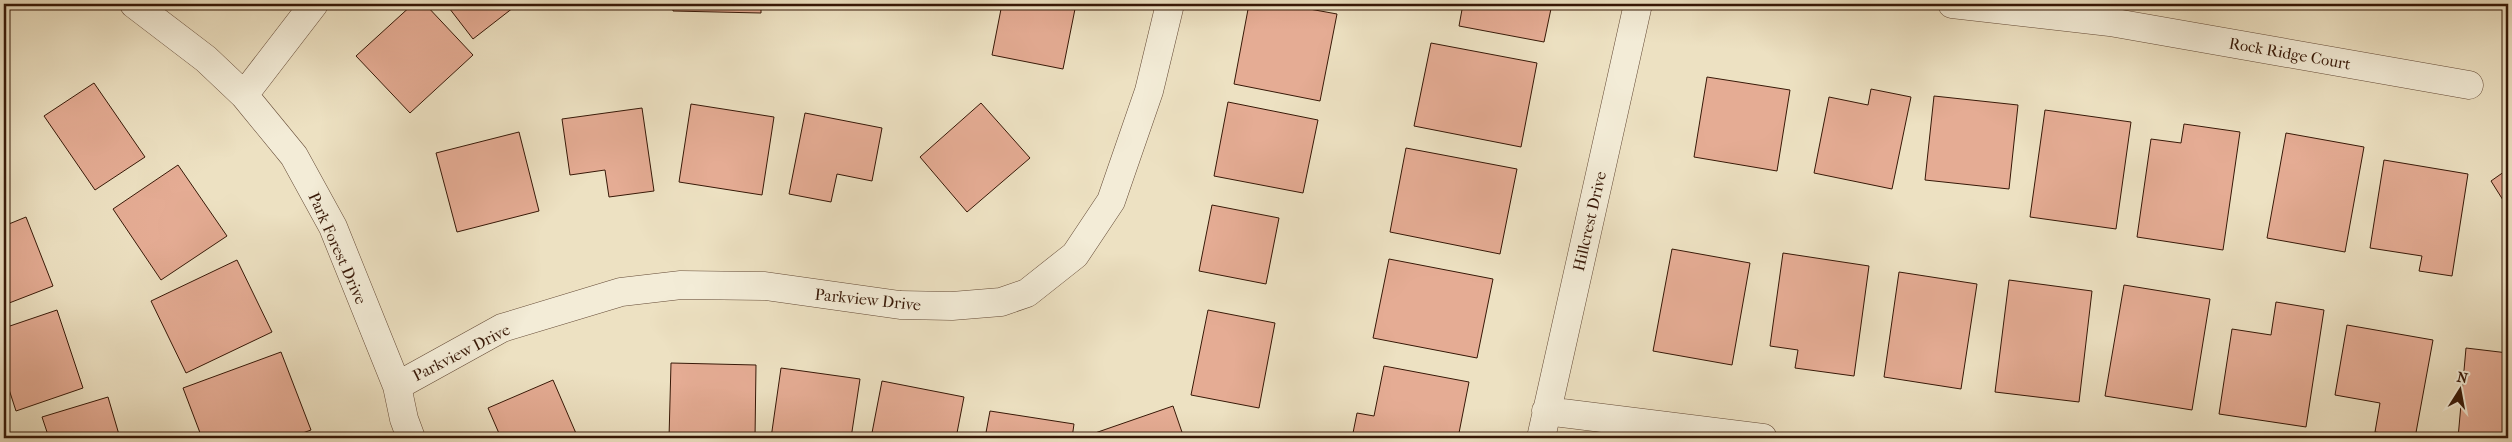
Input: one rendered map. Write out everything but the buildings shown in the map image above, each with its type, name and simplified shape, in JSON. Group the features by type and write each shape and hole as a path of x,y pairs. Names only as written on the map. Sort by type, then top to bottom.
{"street":[{"name":"Park Forest Drive","path":"134,4 206,59 244,95 294,156 333,228 397,386 404,419 412,438"},
{"path":"244,95 314,4"},
{"name":"Parkview Drive","path":"397,386 502,328 621,292 681,285 765,286 900,305 952,306 1001,302 1028,293 1074,255 1110,201 1149,91 1170,4"},
{"name":"Hillcrest Drive","path":"1541,438 1638,4"},
{"name":"Rock Ridge Court","path":"1952,4 2111,13 2469,85"},
{"path":"1546,411 1763,438"}]}
